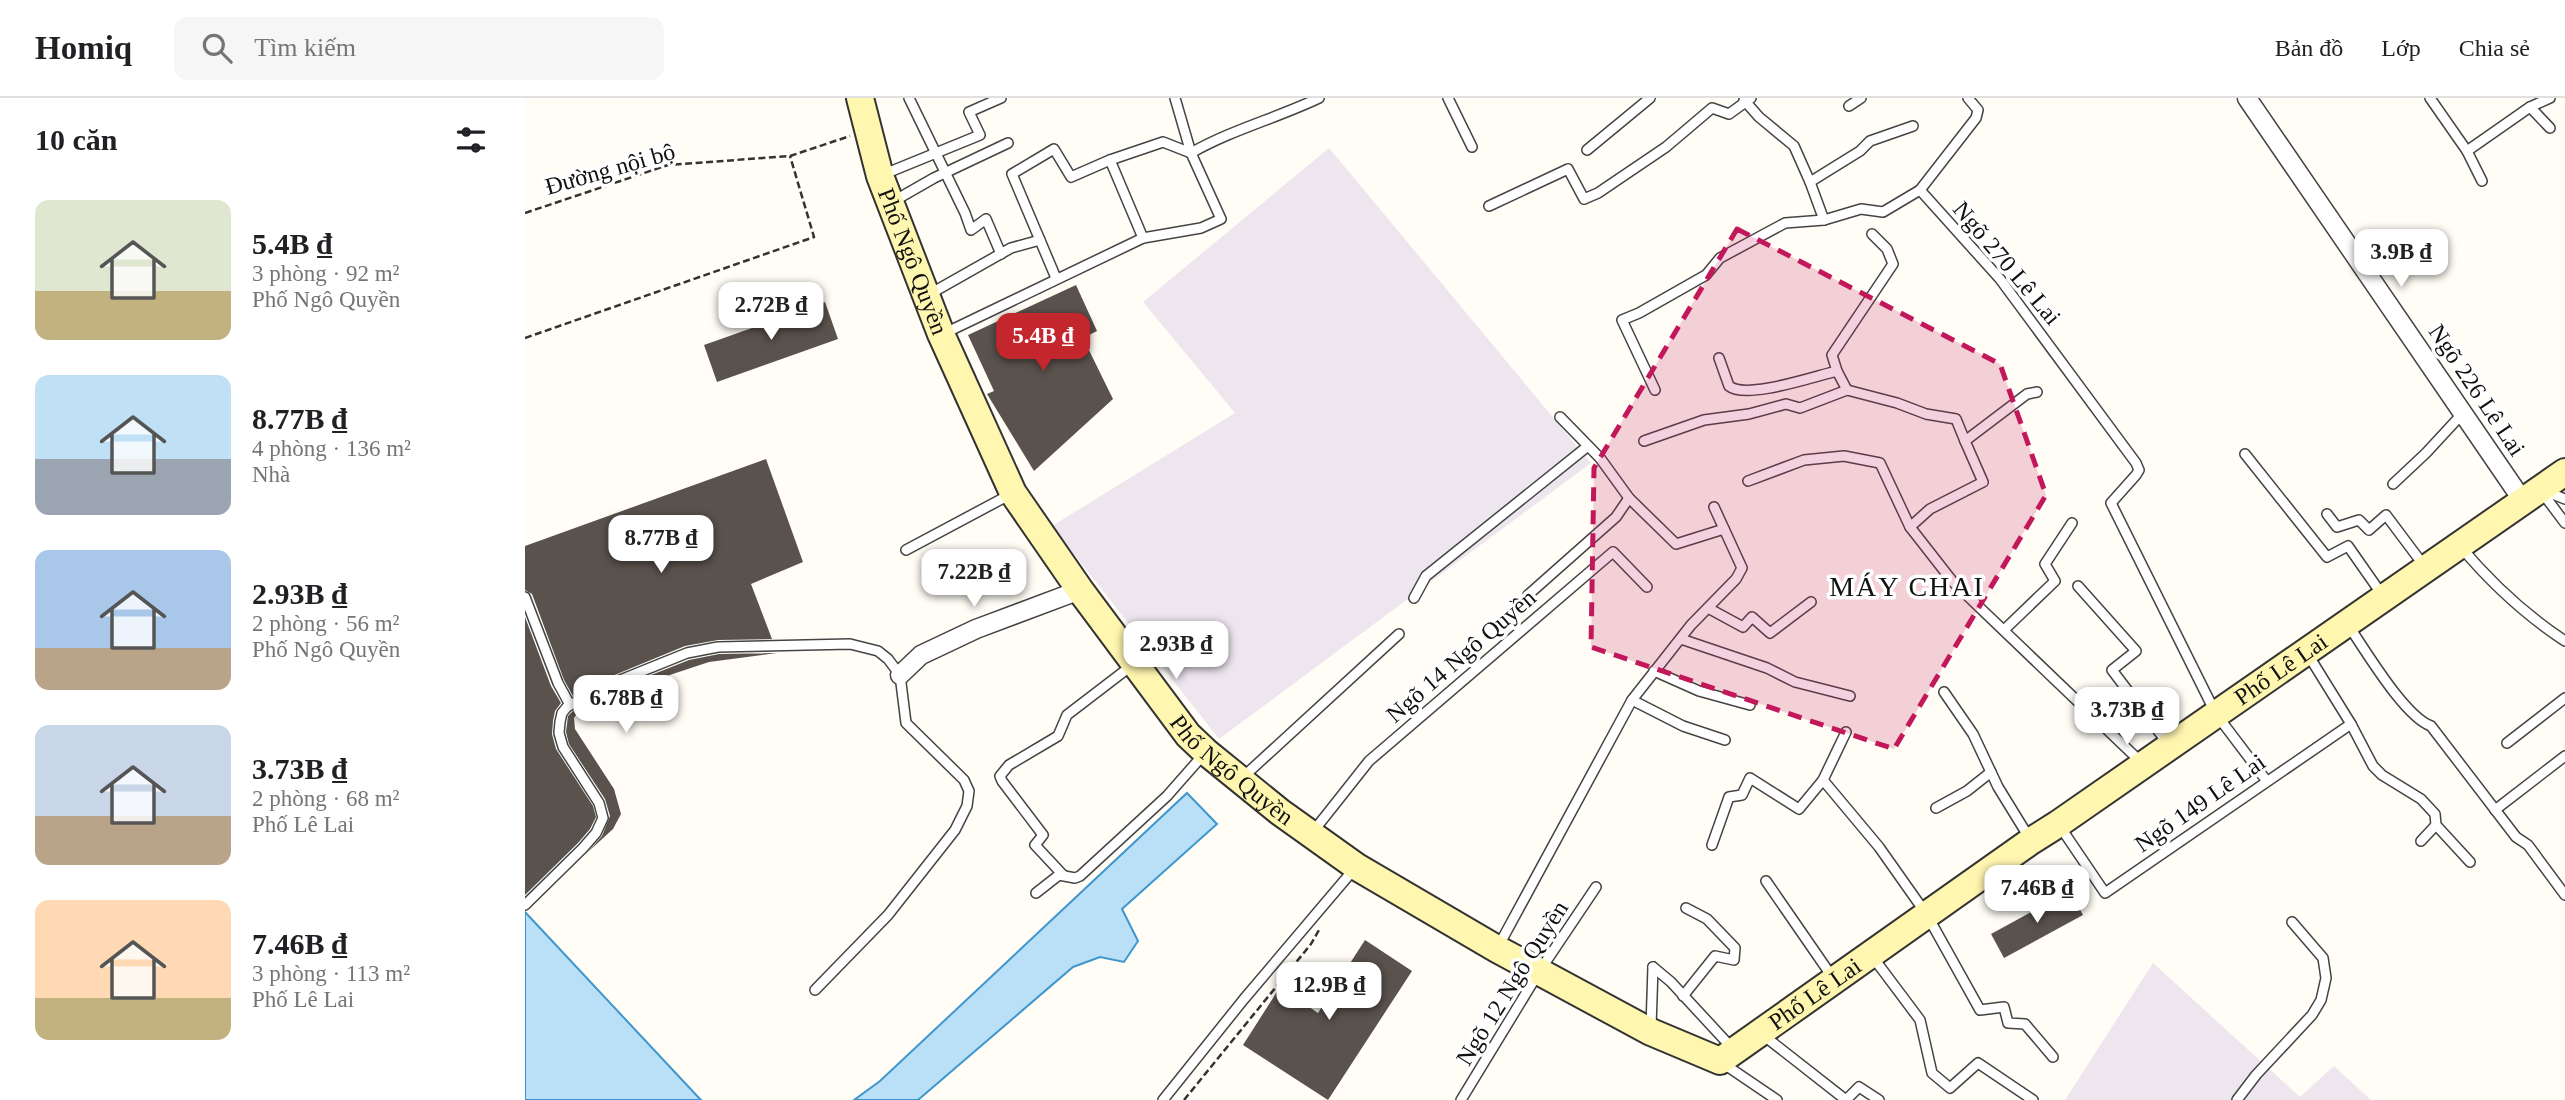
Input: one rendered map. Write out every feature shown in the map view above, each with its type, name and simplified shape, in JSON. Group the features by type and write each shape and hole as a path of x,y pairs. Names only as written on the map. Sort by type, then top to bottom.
{"street":[{"name":"Phố Ngô Quyền","path":"860,98 880,176 941,334 1013,494 1133,664 1180,725 1206,752 1356,867 1497,949 1651,1032 1726,1055"},
{"name":"Ngõ 226 Lê Lai","path":"2247,98 2463,413 2532,495"},
{"name":"Phố Lê Lai","path":"1726,1055 2565,472"},
{"path":"900,675 921,655 976,629 1080,590"}],"lane":[{"path":"910,98 971,230 986,219 1001,254"},
{"path":"880,176 980,135 969,112 1002,98"},
{"path":"941,334 1143,238 1201,228 1221,219 1191,153 1175,98"},
{"path":"1056,278 1012,174 1054,149 1071,177 1163,142 1191,153 1319,98"},
{"path":"1448,98 1472,147"},
{"path":"1587,150 1650,98"},
{"path":"1849,106 1861,98"},
{"path":"1920,190 1976,118 1978,110 1968,98"},
{"path":"2431,98 2467,151 2482,181"},
{"path":"2467,151 2530,107 2550,98"},
{"path":"1489,206 1568,169 1584,199 1598,193 1666,146 1712,108 1729,114 1746,100 1794,146 1825,220"},
{"path":"2530,107 2550,128"},
{"path":"1810,182 1860,151 1870,141 1913,126"},
{"path":"891,203 1008,143"},
{"path":"1110,160 1143,238"},
{"name":"Ngõ 270 Lê Lai","path":"1655,390 1622,320 1706,275 1720,258 1785,223 1825,220 1861,209 1883,212 1920,190 2000,279 2136,463 2138,473 2111,503 2216,714"},
{"path":"1847,390 1836,371 1832,355 1893,264 1887,249 1872,234"},
{"path":"926,295 1001,254 1040,240"},
{"path":"1719,358 1728,386 1737,391 1783,385 1836,371"},
{"path":"1644,441 1704,420 1749,414 1786,404 1800,408 1847,390 1898,403 1926,414 1956,419 1983,482 1930,509 1910,527"},
{"path":"1965,442 2027,394 2037,392"},
{"path":"2393,484 2463,413"},
{"path":"1560,417 1600,458 1629,498 1676,544 1724,529"},
{"path":"1414,598 1426,576 1588,446"},
{"path":"2245,454 2327,557 2348,546 2384,598"},
{"path":"1748,481 1804,460 1844,456 1880,463 1910,527 1953,582 2143,764"},
{"path":"906,550 1013,494"},
{"path":"2532,495 2565,499"},
{"path":"2532,495 2565,523"},
{"path":"1528,595 1616,517 1629,498"},
{"path":"1497,949 1632,700 1681,639 1736,579 1742,568 1714,507"},
{"path":"2327,514 2337,527 2359,520 2369,530 2386,515 2427,568"},
{"path":"2004,630 2055,581 2045,564 2072,523"},
{"path":"2459,545 2490,581 2534,620 2565,641"},
{"name":"Ngõ 14 Ngô Quyền","path":"1311,835 1369,761 1613,552 1647,587"},
{"path":"2078,586 2136,651 2112,670 2170,747"},
{"path":"525,597 558,683 570,705"},
{"path":"1708,608 1742,627 1752,617 1770,633 1811,602"},
{"path":"2347,624 2382,675 2420,722 2431,726 2516,837 2528,845 2565,895"},
{"path":"1241,779 1399,634"},
{"path":"1681,639 1767,667 1794,682 1850,696"},
{"path":"525,905 583,848 601,823 599,803 563,747 559,733 562,713 570,705 598,689 687,653 718,646 862,646 878,651 900,675 906,723 964,780 969,791 967,806 955,830 888,915 815,990"},
{"path":"2307,652 2373,766 2382,775 2421,799 2435,814 2436,825 2470,862"},
{"path":"1063,875 1035,845 1043,835 1000,776 1009,765 1058,736 1067,715 1133,664"},
{"path":"1654,671 1699,691 1750,705"},
{"path":"1944,692 1973,734 1991,772 2031,841"},
{"path":"2507,743 2565,698"},
{"path":"1632,700 1683,726 1725,740"},
{"path":"2216,714 2266,780"},
{"name":"Ngõ 149 Lê Lai","path":"2058,824 2105,893 2351,724"},
{"path":"1712,845 1729,797 1742,795 1750,778 1799,809 1823,780 1846,732"},
{"path":"1036,893 1057,876 1080,876 1158,805 1206,752"},
{"path":"2495,810 2565,756"},
{"path":"1936,808 1967,791 1991,772"},
{"path":"1823,780 1879,847 1927,915 1980,1010 2004,1007 2008,1023 2025,1024 2053,1057"},
{"path":"2421,841 2436,825"},
{"path":"1163,1100 1356,867"},
{"path":"1766,881 1834,980"},
{"name":"Ngõ 12 Ngô Quyền","path":"1461,1100 1539,972 1596,887"},
{"path":"1683,996 1715,956 1734,960 1735,948 1707,919 1686,908"},
{"path":"2237,1100 2278,1050 2312,1015 2321,1000 2326,978 2323,958 2292,922"},
{"path":"1871,955 1920,1020 1932,1073 1950,1088 1978,1063 2033,1100"},
{"path":"1651,1032 1653,967 1683,996 1726,1055 1777,1100"},
{"path":"1759,1032 1846,1100 1859,1087 1879,1100"}],"path":[{"name":"Đường nội bộ","path":"525,213 668,165 789,156 870,129"},
{"path":"525,338 814,237 789,156"},
{"path":"1184,1100 1311,944 1324,922"}],"highlighted area":[{"path":"1737,229 2000,364 2046,495 1894,749 1591,647 1594,468"}],"shaded area":[{"path":"1329,148 1591,463 1219,739 1052,526 1235,413 1143,302"},
{"path":"2153,963 2300,1097 2334,1066 2371,1100 2065,1100"}],"water":[{"path":"1187,793 1217,824 1122,909 1138,941 1124,962 1100,957 1073,967 918,1100 854,1100 880,1081"},
{"path":"525,912 699,1098 701,1100 525,1100"}],"building":[{"path":"1076,285 1097,331 1083,338 1113,399 1034,471 987,394 994,391 968,335"},
{"path":"825,302 838,339 717,382 704,345"},
{"path":"766,459 803,562 751,584 772,639 718,640 685,646 595,683 573,696 564,680 532,594 525,590 525,546"},
{"path":"525,617 551,686 561,703 555,711 553,721 552,734 556,749 593,806 596,817 578,843 525,895"},
{"path":"777,653 709,662 591,701 580,709 574,718 575,729 614,789 621,814 613,829 589,851 602,836 610,816 605,799 569,744 566,732 568,716 572,712 601,695 689,660 719,654"},
{"path":"2070,891 2083,915 2004,958 1991,934"},
{"path":"1365,940 1412,971 1328,1100 1243,1045 1280,987 1318,1013"}],"district":[{"name":"MÁY CHAI","path":"1907,586"}]}
